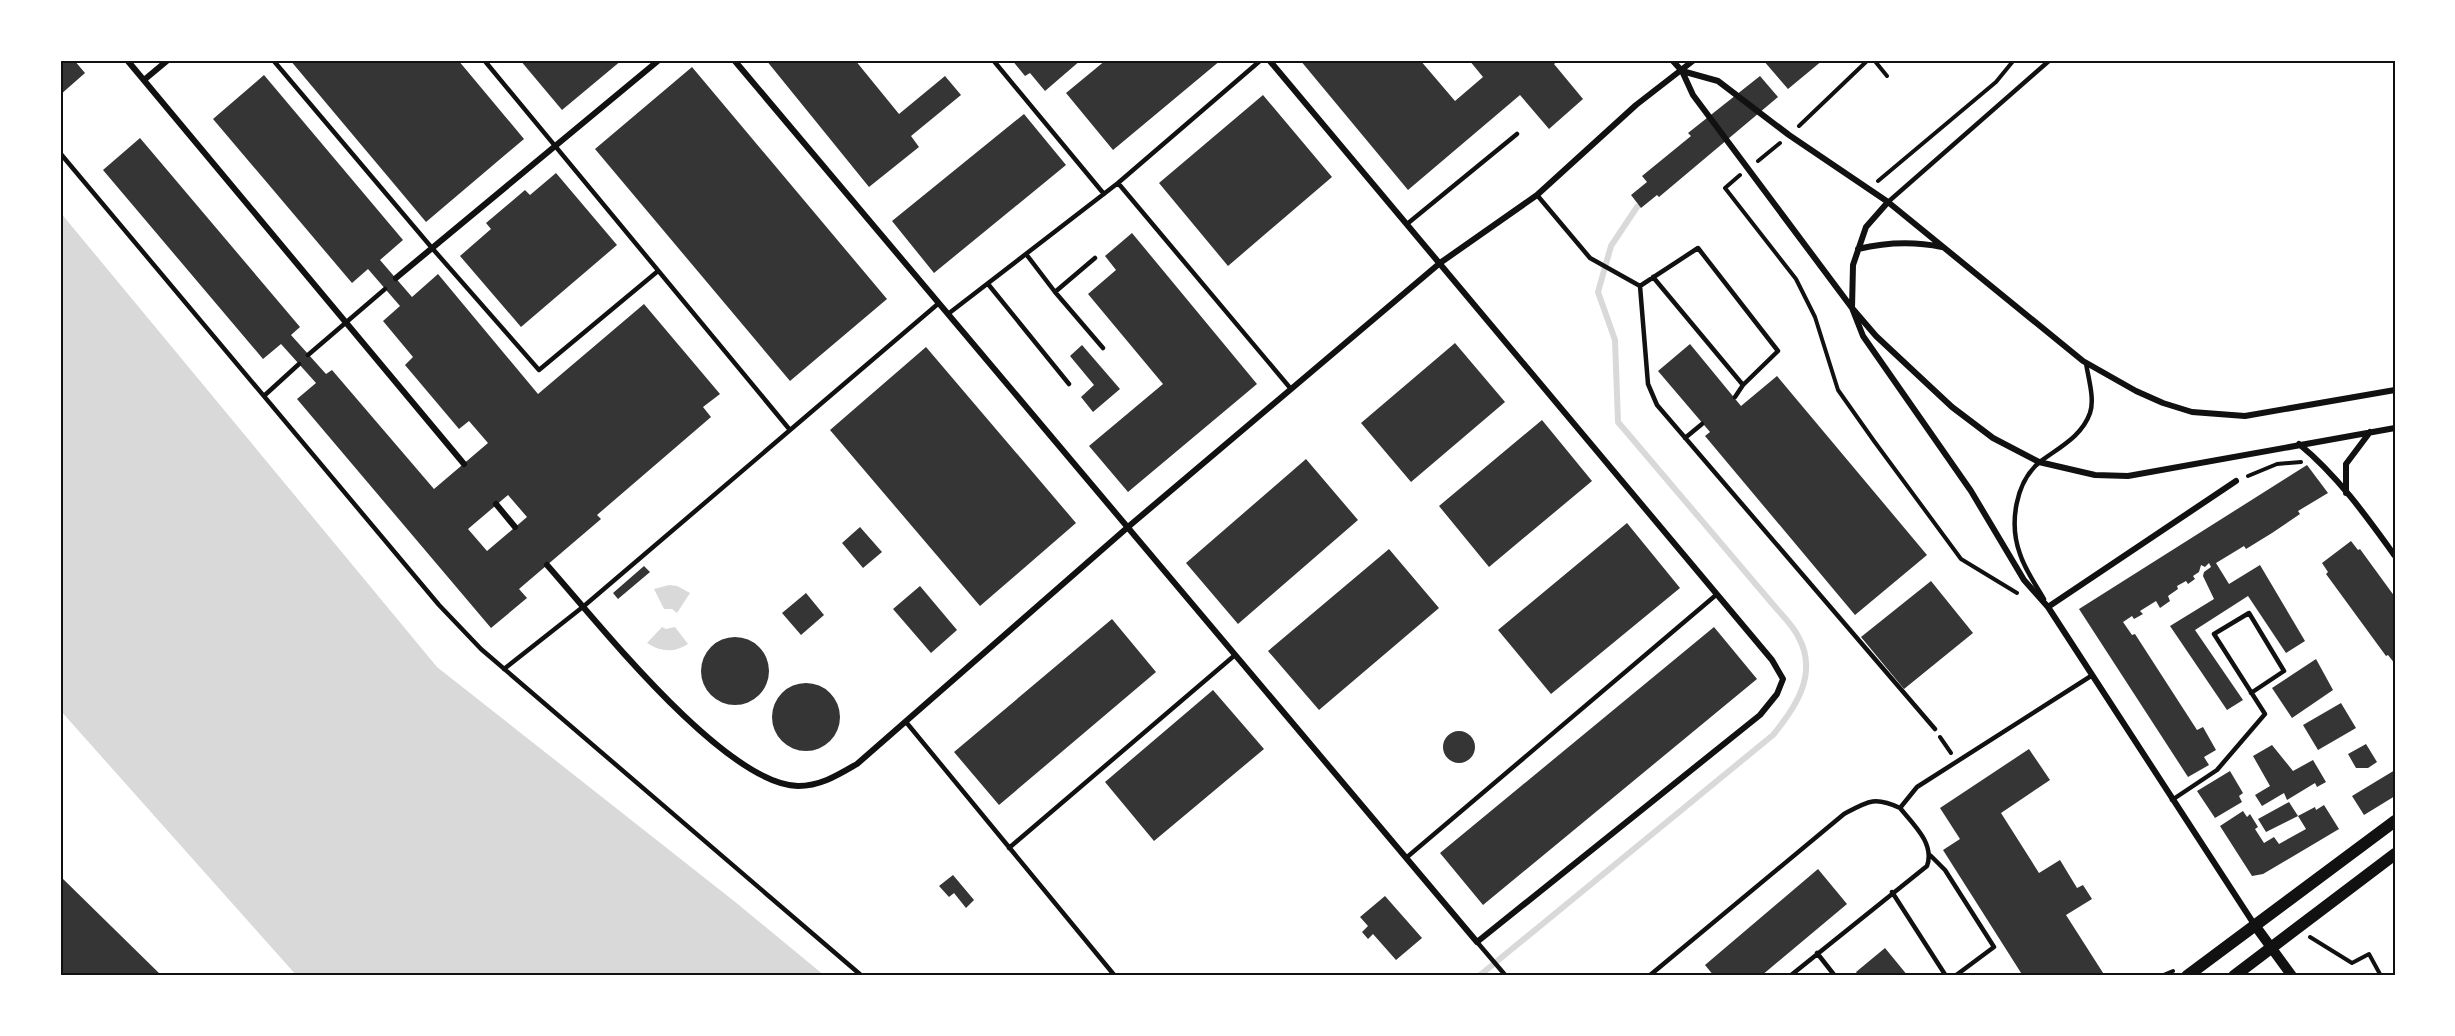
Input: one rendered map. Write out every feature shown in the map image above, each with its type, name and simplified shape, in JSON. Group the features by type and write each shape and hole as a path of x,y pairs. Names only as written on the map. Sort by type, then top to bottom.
{"main road":[{"path":"2187,976 2395,821"},
{"path":"2234,976 2395,854"}],"street":[{"path":"127,60 464,464"},
{"path":"144,80 168,60"},
{"path":"396,278 659,60"},
{"path":"734,60 1477,942 1760,715 1777,694 1783,680 1772,660 1269,60"},
{"path":"1672,60 1682,70 1693,95 1875,336 1952,407 1993,438 2039,462 2095,475 2128,476 2395,428"},
{"path":"547,565 669,704 737,760 776,782 797,786 823,783 857,764 1128,527 1440,263 1537,195 1636,105 1694,60"},
{"path":"1682,70 1718,81 1789,135 1870,188 2086,363 2163,403 2192,412 2222,415 2268,413 2395,390"},
{"path":"1888,202 1866,227 1853,265 1852,308 1863,336 1971,491 2024,580 2048,607 2172,800 2254,924 2292,976"},
{"path":"1858,249 1903,242 1920,242 1946,248"},
{"path":"2346,493 2346,464 2370,432"},
{"path":"2299,444 2320,461 2395,556"},
{"path":"2048,607 2236,481"},
{"path":"496,504 515,527"}],"lane":[{"path":"273,60 538,370 658,271"},
{"path":"484,60 790,430"},
{"path":"993,60 1104,194"},
{"path":"948,314 1118,183 1261,60"},
{"path":"1888,202 2050,60"},
{"path":"1407,224 1517,134"},
{"path":"60,153 439,605 481,649 862,976"},
{"path":"1118,183 1291,389"},
{"path":"1537,195 1590,258 1640,286"},
{"path":"1640,286 1698,248 1778,351 1743,385 1735,397"},
{"path":"1026,254 1103,348"},
{"path":"1055,292 1095,258"},
{"path":"1653,277 1743,385"},
{"path":"988,284 1069,384"},
{"path":"1640,286 1648,384 1657,405 1935,729"},
{"path":"308,355 385,289"},
{"path":"504,669 584,606 939,303"},
{"path":"2048,607 2020,554 2013,521 2025,479 2039,462 2081,430 2091,412 2091,393 2086,363"},
{"path":"265,395 299,364"},
{"path":"1685,438 1702,424"},
{"path":"1406,858 1716,595"},
{"path":"2172,800 2217,770 2265,714 2251,693 2214,634 2249,613 2284,671 2251,693"},
{"path":"1009,848 1235,655"},
{"path":"1900,808 1917,787 2091,676"},
{"path":"906,722 1115,976"},
{"path":"1649,976 1844,814 1869,801 1885,801 1900,808 1928,846 1931,856 1945,870 1994,947 1955,976"},
{"path":"1790,976 1927,866 1931,856"},
{"path":"1892,892 1946,976"},
{"path":"1477,942 1506,976"},
{"path":"1817,953 1835,976"}],"path":[{"path":"1874,60 1887,76"},
{"path":"2002,60 2008,65"},
{"path":"1870,188 1996,82 2014,60"},
{"path":"2236,481 2277,464 2320,461"},
{"path":"2310,937 2352,963 2369,954 2381,976"}],"shaded area":[{"path":"60,212 437,667 734,901 825,976 297,976 60,710"},
{"path":"669,585 677,586 690,593 677,613 672,609 664,609 654,589"},
{"path":"662,627 666,629 675,627 688,644 678,649 668,650 647,643"}],"building":[{"path":"60,60 74,60 85,73 60,95"},
{"path":"290,60 458,60 524,139 426,222"},
{"path":"520,60 622,60 562,110"},
{"path":"766,60 855,60 899,114 945,76 961,95 911,136 919,147 869,187"},
{"path":"1012,60 1081,60 1045,91 1030,73 1025,76"},
{"path":"1106,60 1221,60 1113,150 1066,93"},
{"path":"1300,60 1420,60 1455,101 1483,77 1469,60 1559,60 1554,64 1583,99 1549,129 1520,95 1408,190"},
{"path":"1763,60 1823,60 1788,89"},
{"path":"692,67 887,299 790,381 595,149"},
{"path":"264,75 403,240 380,260 412,297 438,274 538,394 644,304 720,394 703,407 711,417 597,515 601,519 519,589 527,598 491,628 297,399 316,383 281,344 263,359 103,170 140,138 300,327 291,335 326,374 332,370 434,489 488,443 469,421 459,429 405,365 413,357 383,321 400,306 368,269 352,283 213,119","holes":["508,495 527,517 487,551 468,529"]},
{"path":"1760,76 1778,97 1659,197 1657,195 1641,208 1631,195 1647,182 1642,176 1691,136 1688,133"},
{"path":"1263,95 1332,177 1228,266 1159,183"},
{"path":"1024,114 1066,165 934,273 892,221"},
{"path":"556,173 617,245 521,327 460,256 491,229 486,223 525,190 530,195"},
{"path":"1132,233 1257,384 1128,492 1089,446 1163,384 1088,294 1116,270 1105,256"},
{"path":"1455,343 1505,402 1411,482 1361,423"},
{"path":"1690,344 1741,406 1777,376 1927,555 1855,615 1705,436 1710,432 1658,371"},
{"path":"1082,345 1120,389 1093,412 1081,397 1094,385 1070,356"},
{"path":"926,347 1076,523 980,606 830,430"},
{"path":"1542,420 1592,481 1489,567 1439,506"},
{"path":"1306,459 1358,520 1238,624 1186,563"},
{"path":"2307,465 2328,493 2298,511 2300,514 2272,533 2246,549 2244,546 2216,563 2229,584 2260,565 2305,641 2286,653 2248,596 2195,630 2243,700 2227,710 2170,626 2214,599 2203,576 2204,572 2211,567 2209,563 2205,567 2201,565 2199,572 2193,576 2195,579 2188,584 2186,581 2177,586 2178,589 2168,596 2170,601 2160,608 2156,601 2140,611 2143,614 2134,619 2132,616 2123,622 2132,635 2135,634 2197,730 2203,727 2216,750 2204,757 2209,765 2188,777 2079,609"},
{"path":"1627,523 1680,588 1551,694 1498,630"},
{"path":"860,527 882,552 863,568 842,543"},
{"path":"2351,541 2358,550 2360,549 2395,597 2395,664 2388,655 2386,656 2326,574 2328,572 2322,563"},
{"path":"1389,549 1439,608 1319,710 1268,651"},
{"path":"644,566 650,572 618,599 613,593"},
{"path":"1931,581 1973,633 1904,689 1861,637"},
{"path":"920,586 957,630 931,653 893,609"},
{"path":"806,593 824,615 801,635 782,613"},
{"path":"1112,619 1156,672 999,805 954,752"},
{"path":"1714,627 1757,679 1483,905 1440,853"},
{"path":"728,637 742,637 754,642 764,652 769,671 764,690 754,700 742,705 728,705 716,700 706,690 701,678 701,664 706,652 716,642"},
{"path":"2316,659 2333,690 2292,718 2272,688"},
{"path":"799,683 813,683 825,688 835,698 840,717 835,736 825,746 813,751 799,751 787,746 777,736 772,724 772,710 777,698 787,688"},
{"path":"1213,690 1264,749 1154,841 1105,782"},
{"path":"2341,703 2356,728 2318,750 2303,725"},
{"path":"1459,731 1471,735 1475,747 1471,759 1459,763 1447,759 1443,747 1447,735"},
{"path":"2366,744 2377,762 2368,768 2356,768 2348,754"},
{"path":"2272,745 2293,771 2313,760 2326,782 2317,787 2315,783 2287,800 2284,793 2262,806 2255,795 2270,786 2253,756"},
{"path":"2029,749 2050,780 2001,813 2039,873 2060,860 2077,888 2083,885 2092,899 2066,915 2105,976 2023,976 1943,850 1960,839 1940,808"},
{"path":"2395,770 2395,796 2364,815 2352,796"},
{"path":"2230,771 2243,793 2239,796 2242,802 2215,818 2197,791"},
{"path":"2289,802 2298,816 2266,832 2258,819"},
{"path":"2324,805 2339,829 2263,874 2252,876 2220,826 2243,811 2247,817 2250,814 2258,827 2255,829 2264,843 2274,837 2279,844 2306,829 2298,816"},
{"path":"1818,869 1847,904 1761,976 1714,976 1705,965"},
{"path":"953,875 974,900 966,908 954,893 949,897 939,886"},
{"path":"60,876 162,976 60,976"},
{"path":"1385,896 1422,938 1396,960 1373,934 1368,939 1362,932 1368,926 1360,917"},
{"path":"1885,948 1908,976 1859,976 1856,972"}],"waterway":[{"path":"1479,976 1773,735 1796,701 1805,677 1804,651 1792,626 1618,422 1615,340 1598,292 1611,246 1637,207"}]}
